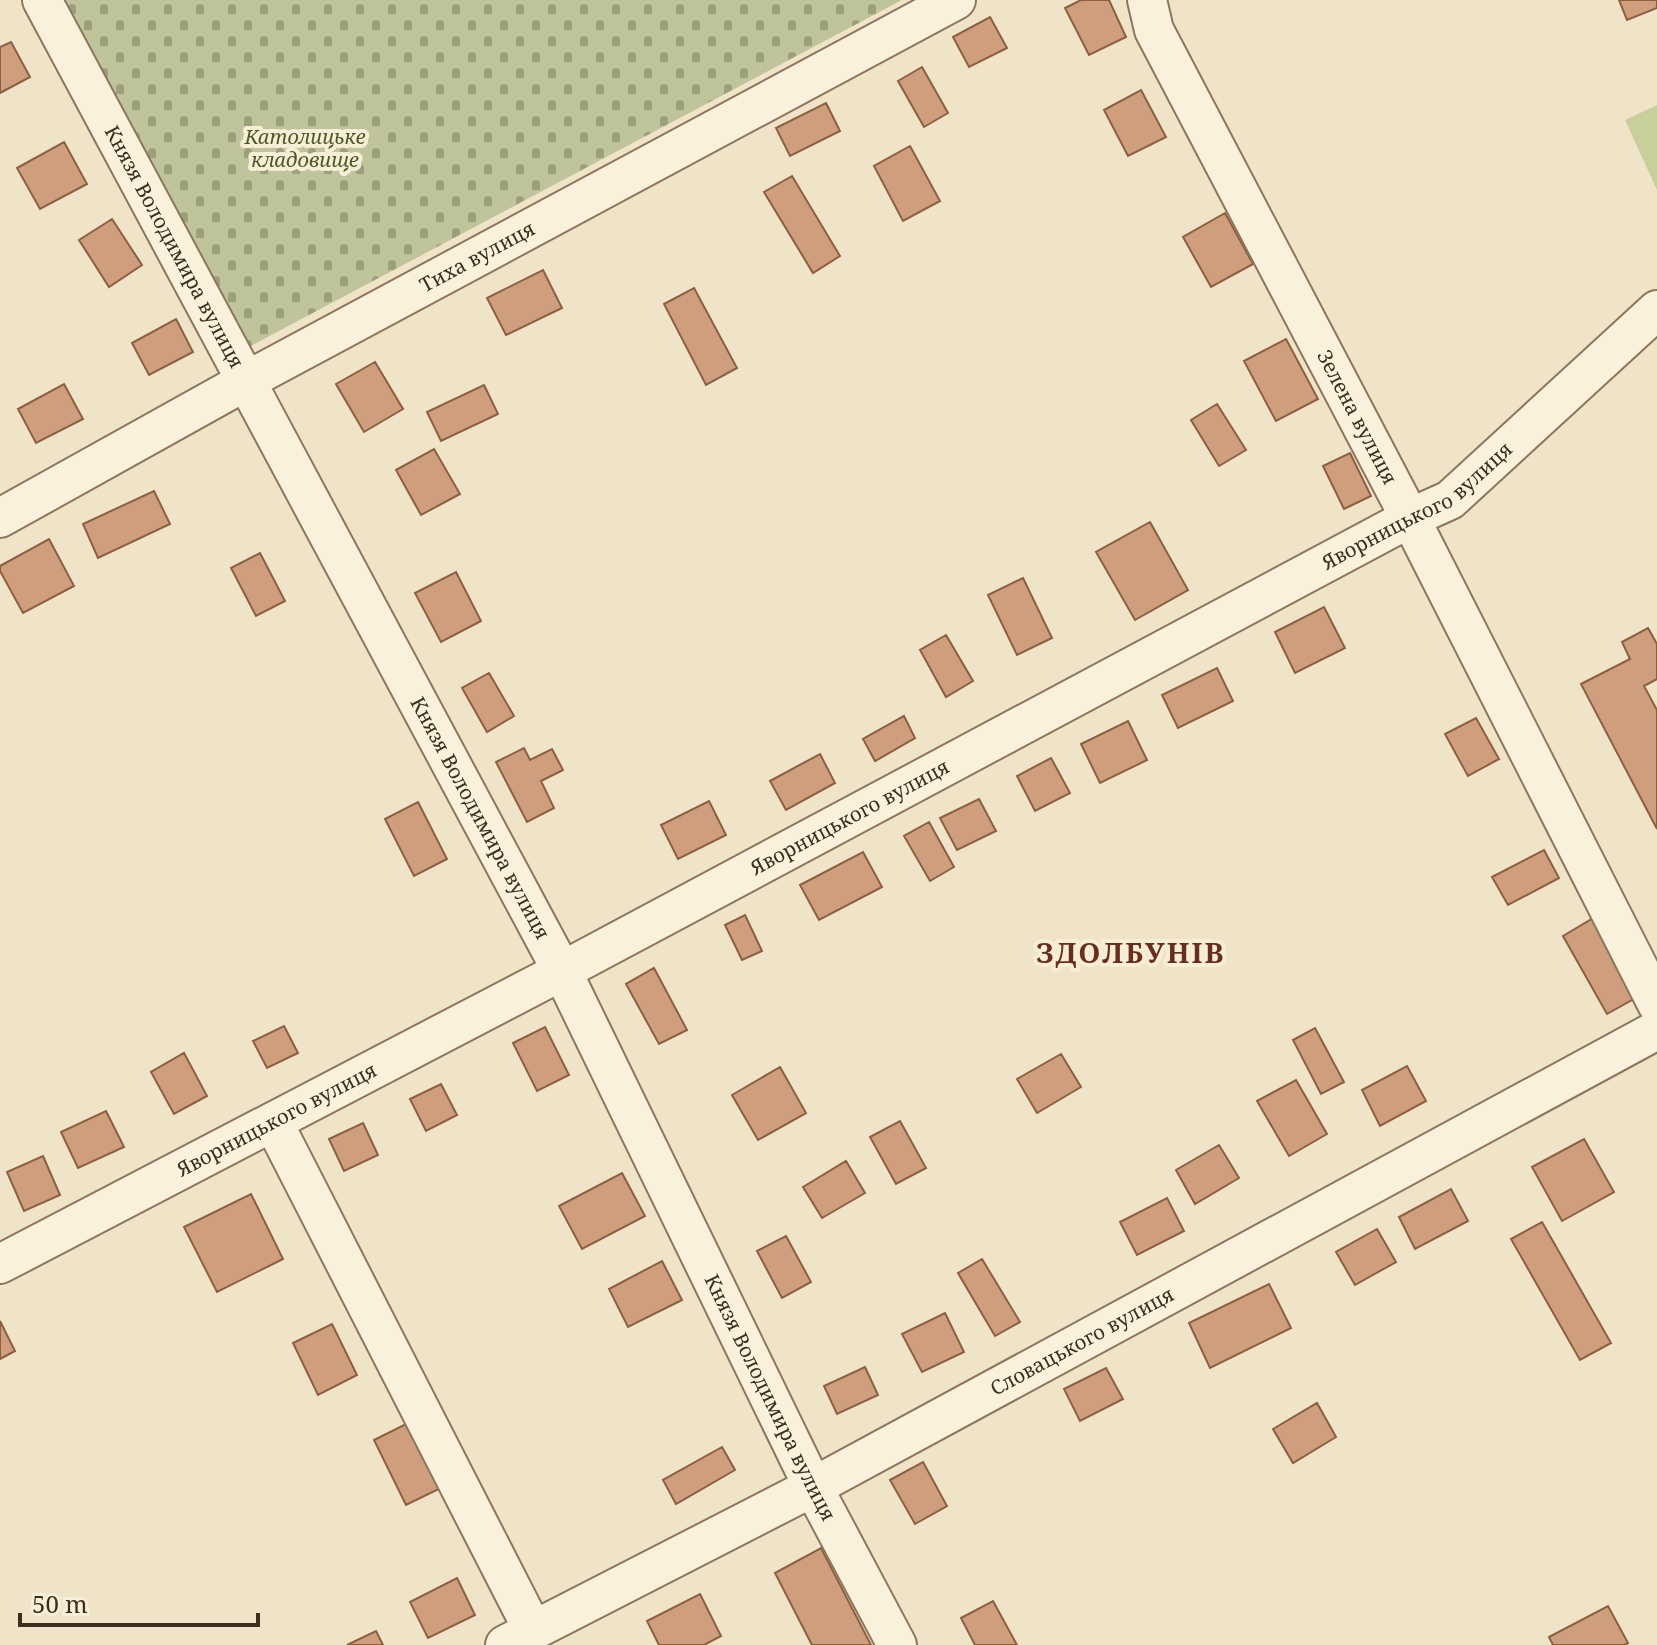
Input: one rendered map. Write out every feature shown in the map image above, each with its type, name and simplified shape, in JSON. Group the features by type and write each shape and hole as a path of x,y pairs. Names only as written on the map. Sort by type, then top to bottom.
{"street":[{"name":"Князя Володимира вулиця","path":"42,0 562,971 813,1487 897,1645"},
{"name":"Тиха вулиця","path":"0,518 246,381 956,0"},
{"name":"Зелена вулиця","path":"1147,0 1154,30 1410,518 1657,1004"},
{"name":"Яворницького вулиця","path":"0,1264 562,971 1410,518 1450,500 1657,310"},
{"name":"Словацького вулиця","path":"519,1638 813,1487 1657,1030"},
{"path":"273,1122 519,1638"}],"green space":[{"name":"Католицьке кладовище","path":"54,0 902,0 245,349"},
{"path":"1657,105 1657,190 1625,120"}],"building":[{"path":"1081,0 1109,0 1126,37 1089,55 1065,8"},
{"path":"1619,0 1657,0 1657,8 1627,20"},
{"path":"990,17 1007,48 969,67 953,37"},
{"path":"11,42 30,77 0,93 0,47"},
{"path":"922,67 948,113 924,127 898,81"},
{"path":"1141,90 1166,137 1128,156 1104,110"},
{"path":"826,103 840,131 790,156 776,128"},
{"path":"64,142 87,184 40,209 17,168"},
{"path":"910,146 940,201 903,221 874,166"},
{"path":"792,176 840,256 813,273 764,192"},
{"path":"1225,213 1253,264 1211,287 1183,237"},
{"path":"112,219 142,265 109,287 79,240"},
{"path":"543,270 562,308 506,335 487,298"},
{"path":"694,288 737,368 706,385 664,304"},
{"path":"176,319 193,352 149,375 132,343"},
{"path":"1286,339 1318,399 1276,421 1244,361"},
{"path":"375,362 403,409 364,432 336,384"},
{"path":"64,384 83,419 36,443 18,409"},
{"path":"484,385 498,414 441,441 427,412"},
{"path":"1217,404 1246,450 1219,466 1191,420"},
{"path":"434,449 460,494 421,515 396,470"},
{"path":"1350,453 1371,496 1344,509 1323,466"},
{"path":"154,491 170,524 98,558 83,524"},
{"path":"1150,522 1188,590 1135,620 1096,552"},
{"path":"49,539 74,586 23,613 0,566"},
{"path":"260,553 285,601 256,616 231,568"},
{"path":"456,572 481,621 441,642 415,593"},
{"path":"1023,578 1052,638 1017,655 988,595"},
{"path":"1324,607 1345,648 1295,673 1275,632"},
{"path":"1648,628 1657,644 1657,679 1644,686 1657,710 1657,829 1581,684 1630,659 1622,642"},
{"path":"946,635 973,681 946,697 920,650"},
{"path":"1217,668 1233,701 1178,728 1162,695"},
{"path":"489,673 514,716 487,732 462,688"},
{"path":"904,716 915,738 875,761 863,739"},
{"path":"1476,718 1499,759 1468,776 1445,734"},
{"path":"1128,721 1147,760 1100,783 1081,744"},
{"path":"524,748 530,760 552,749 563,770 541,781 554,808 527,822 496,762"},
{"path":"820,754 835,783 786,810 770,781"},
{"path":"1051,758 1070,793 1035,811 1017,776"},
{"path":"979,799 996,831 957,850 940,818"},
{"path":"709,801 726,835 678,859 661,825"},
{"path":"418,802 447,859 414,876 385,819"},
{"path":"929,822 954,867 930,881 904,836"},
{"path":"1544,850 1559,878 1508,905 1492,877"},
{"path":"863,852 882,887 819,920 800,885"},
{"path":"745,915 762,951 742,960 725,925"},
{"path":"1595,917 1639,996 1607,1014 1563,936"},
{"path":"654,968 687,1030 659,1044 626,984"},
{"path":"284,1026 298,1053 267,1068 253,1041"},
{"path":"545,1027 569,1075 537,1091 513,1043"},
{"path":"1315,1028 1344,1082 1321,1094 1293,1040"},
{"path":"184,1053 207,1096 174,1114 151,1072"},
{"path":"1061,1054 1081,1087 1037,1113 1017,1079"},
{"path":"1407,1066 1426,1101 1380,1126 1362,1090"},
{"path":"780,1067 806,1113 758,1140 732,1095"},
{"path":"1296,1080 1327,1134 1289,1156 1257,1101"},
{"path":"441,1084 457,1115 426,1131 410,1099"},
{"path":"106,1111 124,1147 78,1168 61,1132"},
{"path":"900,1121 926,1168 896,1184 870,1137"},
{"path":"363,1123 378,1155 344,1171 329,1139"},
{"path":"1584,1139 1614,1192 1562,1221 1532,1167"},
{"path":"1219,1145 1239,1178 1195,1204 1176,1170"},
{"path":"43,1156 60,1195 24,1211 7,1172"},
{"path":"846,1161 865,1193 822,1218 803,1187"},
{"path":"622,1173 645,1216 582,1249 559,1206"},
{"path":"1451,1189 1468,1221 1415,1249 1399,1217"},
{"path":"251,1194 283,1259 217,1292 184,1227"},
{"path":"1167,1198 1184,1231 1137,1255 1120,1222"},
{"path":"1542,1222 1611,1343 1580,1360 1511,1239"},
{"path":"1377,1229 1396,1262 1355,1285 1336,1252"},
{"path":"786,1236 811,1282 782,1298 757,1251"},
{"path":"982,1259 1020,1322 995,1336 958,1273"},
{"path":"662,1261 682,1300 628,1327 609,1289"},
{"path":"1269,1284 1291,1328 1210,1368 1189,1323"},
{"path":"945,1313 964,1352 922,1372 902,1334"},
{"path":"0,1321 15,1351 0,1359"},
{"path":"332,1324 357,1375 318,1395 293,1343"},
{"path":"865,1367 878,1395 837,1414 824,1386"},
{"path":"1106,1368 1123,1399 1080,1421 1064,1389"},
{"path":"1317,1403 1336,1437 1293,1463 1273,1429"},
{"path":"414,1420 447,1485 406,1505 374,1440"},
{"path":"722,1447 735,1470 676,1504 663,1480"},
{"path":"923,1462 947,1506 915,1524 890,1480"},
{"path":"821,1548 871,1645 812,1645 775,1573"},
{"path":"457,1578 475,1615 428,1638 410,1602"},
{"path":"700,1594 721,1636 704,1645 659,1645 647,1621"},
{"path":"993,1601 1017,1645 975,1645 961,1618"},
{"path":"1608,1606 1628,1643 1553,1645 1549,1637"},
{"path":"376,1631 383,1645 347,1645"}],"district":[{"name":"ЗДОЛБУНІВ","path":"1131,953"}]}
